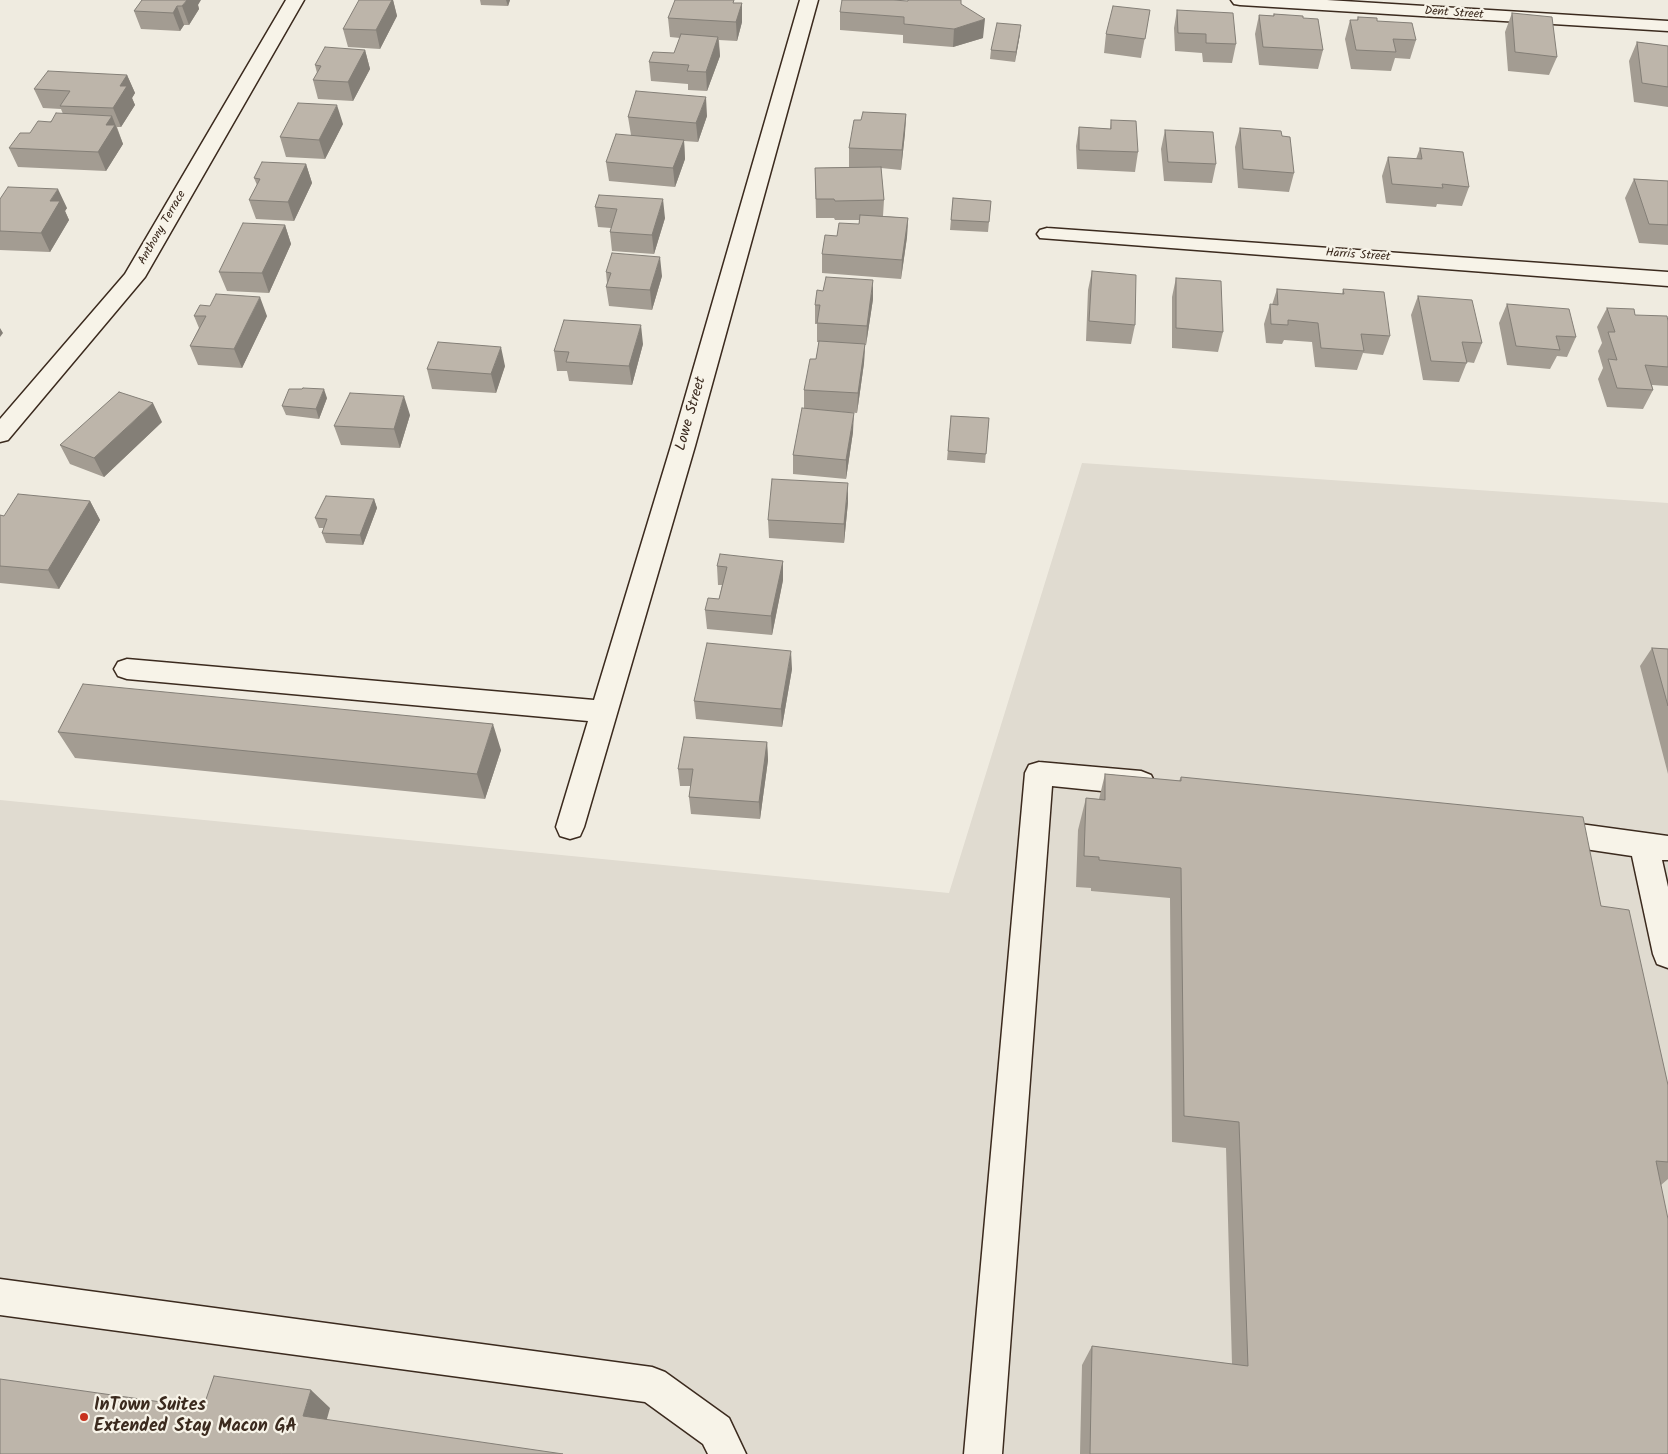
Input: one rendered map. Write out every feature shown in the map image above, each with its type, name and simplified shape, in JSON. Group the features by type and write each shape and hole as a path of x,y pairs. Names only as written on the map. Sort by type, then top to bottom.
{"street":[{"name":"Anthony Terrace","path":"0,434 134,277 295,0"},
{"name":"Lowe Street","path":"570,827 683,446 809,0"},
{"name":"Dent Street","path":"1240,0 1668,26"},
{"name":"Harris Street","path":"1048,234 1668,279"},
{"path":"127,669 604,712"},
{"path":"983,1454 1039,773 1164,784"},
{"path":"1526,829 1656,846 1668,954"},
{"path":"0,1297 652,1384 716,1431 727,1454"}],"shaded area":[{"path":"1082,463 1668,503 1668,1454 0,1454 0,800 949,893"}],"building":[{"path":"142,0 187,0 182,6 177,6 173,13 134,11"},
{"path":"359,0 392,0 376,30 343,29"},
{"path":"675,0 734,0 733,3 742,3 736,22 668,18"},
{"path":"842,0 961,0 961,4 985,19 954,29 904,24 904,17 840,12"},
{"path":"1113,6 1150,10 1145,39 1106,34"},
{"path":"1177,10 1233,13 1236,44 1206,43 1206,34 1178,33"},
{"path":"1512,13 1552,17 1557,57 1515,52"},
{"path":"1274,14 1318,19 1323,50 1263,47 1259,15 1274,16"},
{"path":"1358,17 1377,18 1377,21 1412,23 1416,40 1393,39 1396,52 1356,50 1350,20 1358,20"},
{"path":"997,23 1021,25 1016,52 991,50"},
{"path":"681,34 718,37 706,72 687,71 689,65 649,62 653,52 674,53"},
{"path":"1637,42 1668,46 1668,87 1642,83"},
{"path":"325,47 365,50 348,82 313,80 321,66 315,65"},
{"path":"48,71 127,75 120,86 127,86 113,108 60,106 70,91 34,89"},
{"path":"636,91 706,97 696,123 628,117"},
{"path":"298,103 337,105 319,140 280,137"},
{"path":"863,112 906,114 902,150 849,148 854,120 861,120"},
{"path":"56,113 112,116 106,125 115,125 98,152 9,148 20,133 30,133 38,121 51,122"},
{"path":"1111,120 1136,121 1138,152 1079,150 1079,127 1111,129"},
{"path":"1240,128 1281,131 1282,136 1290,137 1294,173 1243,169"},
{"path":"1165,130 1213,132 1216,164 1168,162"},
{"path":"616,134 684,140 673,168 606,162"},
{"path":"1420,148 1463,152 1469,187 1442,184 1443,188 1392,184 1388,157 1422,159"},
{"path":"262,162 306,164 288,202 249,200 260,179 254,178"},
{"path":"881,167 884,200 835,201 834,199 816,199 815,168"},
{"path":"1634,179 1668,181 1668,225 1649,224"},
{"path":"8,187 58,189 50,201 60,201 41,233 0,231 0,199"},
{"path":"599,195 663,199 652,235 610,232 617,209 595,207"},
{"path":"953,198 991,201 989,222 951,220"},
{"path":"860,215 908,218 902,260 822,254 825,235 837,236 839,223 859,224"},
{"path":"243,223 285,225 262,273 219,272"},
{"path":"612,253 660,257 650,290 606,287 611,273 606,272"},
{"path":"1092,271 1136,275 1135,325 1089,321"},
{"path":"826,277 873,280 867,326 817,323 820,305 815,305 817,290 823,291"},
{"path":"1176,278 1221,281 1223,332 1176,328"},
{"path":"1277,289 1344,294 1343,289 1384,292 1390,336 1361,334 1364,351 1321,348 1318,323 1288,320 1288,325 1271,324 1270,304 1278,305"},
{"path":"216,294 260,297 234,349 190,346 206,316 194,316 200,305 210,306"},
{"path":"1418,296 1472,300 1482,343 1462,342 1467,363 1431,361"},
{"path":"1507,304 1569,309 1576,337 1556,336 1560,350 1516,346"},
{"path":"1607,308 1634,309 1635,315 1667,316 1668,367 1645,365 1653,390 1617,388 1608,359 1617,360 1608,332 1615,332"},
{"path":"564,320 641,325 629,366 566,362 569,352 554,351"},
{"path":"819,341 865,344 858,393 804,390 810,359 816,359"},
{"path":"438,342 501,347 491,374 427,369"},
{"path":"289,389 324,389 316,409 282,406"},
{"path":"119,392 153,403 94,458 60,445"},
{"path":"350,393 404,396 394,429 334,426"},
{"path":"802,408 854,413 846,460 793,455"},
{"path":"951,416 989,418 986,454 948,451"},
{"path":"772,479 848,483 844,524 768,520"},
{"path":"18,494 90,501 48,570 0,566 0,515 4,516"},
{"path":"326,496 374,499 360,535 322,533 327,519 315,518"},
{"path":"720,554 783,561 771,616 705,610 708,598 719,599 727,567 717,566"},
{"path":"707,643 791,651 781,709 694,701"},
{"path":"1652,648 1668,649 1668,706"},
{"path":"83,684 493,724 477,774 58,732"},
{"path":"684,737 767,742 759,802 689,797 693,769 678,769"},
{"path":"1105,774 1181,781 1181,777 1583,817 1601,906 1629,910 1668,1085 1668,1162 1656,1161 1668,1219 1668,1454 1090,1454 1092,1346 1248,1366 1239,1122 1184,1116 1181,868 1099,860 1099,857 1084,856 1086,798 1105,800"},
{"name":"InTown Suites Extended Stay Macon GA","path":"214,1376 311,1390 303,1416 563,1454 0,1454 0,1379 203,1408"}],"place":[{"name":"InTown Suites Extended Stay Macon GA","path":"84,1417"}]}
